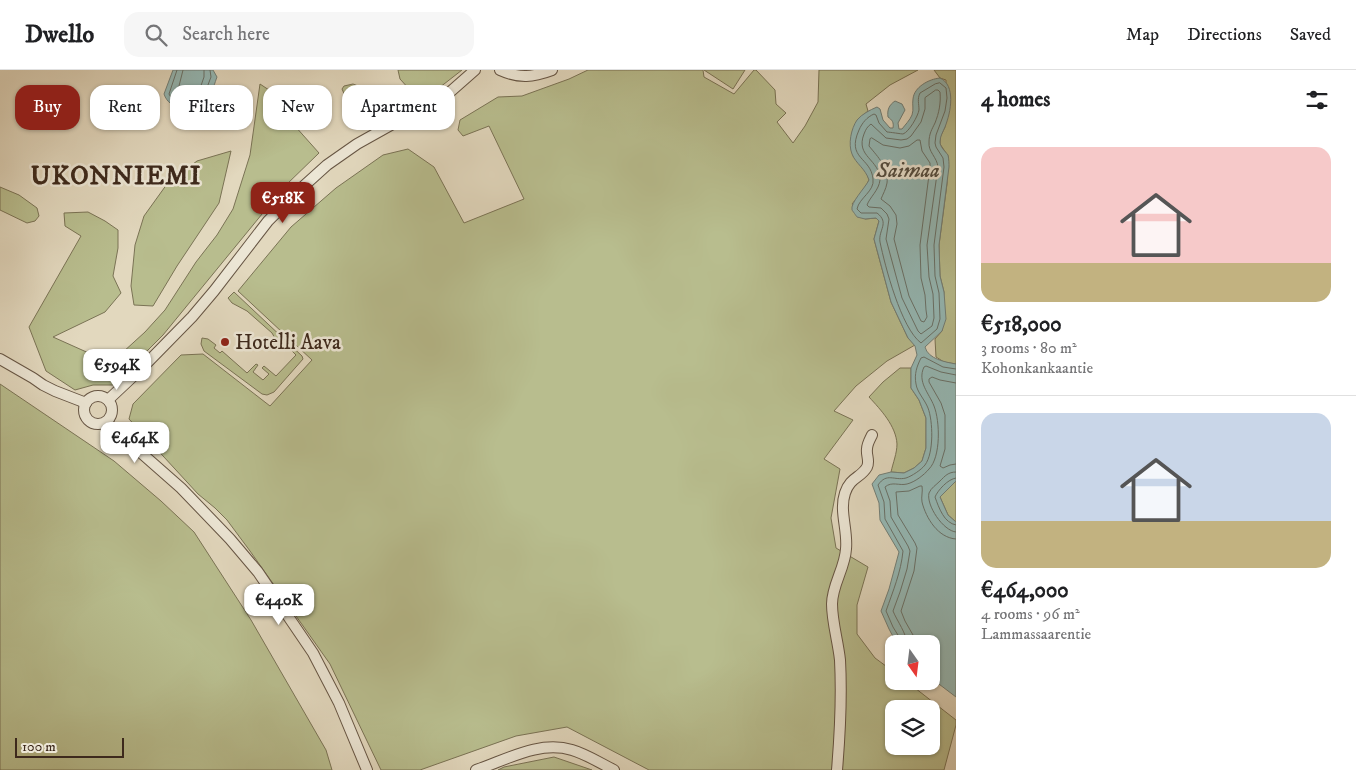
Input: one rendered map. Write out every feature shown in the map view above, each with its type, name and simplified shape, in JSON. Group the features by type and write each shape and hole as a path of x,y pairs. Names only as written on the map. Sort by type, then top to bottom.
{"street":[{"path":"108,400 192,317 268,221 296,193 327,166 358,144 450,92 474,70"},
{"path":"500,70 524,77 552,70"},
{"path":"0,359 49,388 86,403"},
{"path":"96,396 108,400 111,404 112,414 106,422 96,424 86,418 84,408 86,403 96,396"},
{"path":"106,422 182,488 258,572 313,653 339,704 367,770"},
{"path":"837,770 841,720 840,660 832,605 833,592 842,571 846,550 846,528 843,512 844,495 851,481 863,472 867,466 867,446 872,435"},
{"path":"476,770 526,751 552,747 571,749 614,770"}],"green space":[{"path":"398,70 462,70 443,85 405,85 400,79"},
{"path":"588,70 703,70 704,77 734,94 756,70 775,90 776,104 786,113 777,122 793,143 818,102 819,70 918,70 890,85 866,104 868,111 858,120 853,156 867,173 869,180 852,204 865,219 876,218 879,221 874,239 891,302 908,338 915,345 887,361 856,386 834,411 853,420 824,459 840,469 831,518 836,548 868,567 857,605 857,634 875,658 885,665 885,690 918,690 930,700 885,700 885,755 940,755 940,708 956,720 944,770 649,770 567,727 516,736 420,770 381,770 330,664 250,551 227,520 198,494 129,419 133,404 181,355 203,354 270,406 312,360 238,291 291,227 336,188 383,155 408,149 434,167 464,223 524,199 489,126 463,136 458,130 460,120 498,97 522,96"},
{"path":"704,70 745,70 733,89"},
{"path":"934,70 956,70 956,364 944,362 936,357 935,339 942,331 944,292 940,276 939,245 947,184 948,156 940,144 940,137 945,127 946,80 940,78"},
{"path":"260,84 263,86 263,130 298,130 319,153 285,186 163,335 113,385 93,385 75,390 46,371 29,327 81,236 65,226 64,213 88,212 118,230 118,248 113,276 121,293 105,312 53,337 111,363 145,332 165,310 196,262 217,235 233,209 250,155"},
{"path":"231,151 219,203 153,306 134,305 131,286 135,245 144,216 167,184 197,161"},
{"path":"0,187 19,195 37,208 39,216 35,221 27,223 0,210"},
{"path":"234,292 303,359 274,392 267,395 262,394 204,351 201,344 202,338 208,339 216,345 214,348 220,353 222,351 247,373 256,364 258,365 253,372 263,380 269,374 262,368 264,366 276,376 296,355 280,339 276,340 272,333 247,311 232,303 228,298"},
{"path":"900,368 911,368 911,388 919,400 926,418 926,448 922,461 904,473 891,472 897,444 896,437 887,419 869,397"},
{"path":"0,384 114,461 194,532 251,620 326,750 332,770 0,770"},
{"path":"956,481 956,522 948,515 940,497"},
{"path":"554,757 592,770 498,770 504,767"}],"water":[{"path":"173,70 213,70 217,77 214,85 170,85 170,103 164,94"},
{"name":"Saimaa","path":"940,78 945,82 948,86 951,100 949,114 940,142 948,155 949,163 939,245 940,276 944,292 946,319 942,331 925,347 933,357 956,364 956,481 940,497 948,515 956,522 956,697 940,685 940,635 892,635 881,611 899,552 880,520 879,503 872,484 879,475 891,472 904,473 922,461 926,448 926,418 919,400 911,388 911,368 917,355 915,346 908,338 891,302 874,239 879,221 876,218 865,219 857,217 852,210 855,200 869,180 854,157 850,146 852,132 857,120 877,107 880,109 883,120 890,128 893,128 888,112 890,106 895,101 902,104 905,110 898,123 899,129 902,129 912,115 913,99 916,91 931,80"}],"place":[{"name":"Hotelli Aava","path":"225,342"}],"district":[{"name":"UKONNIEMI","path":"116,175"}]}
